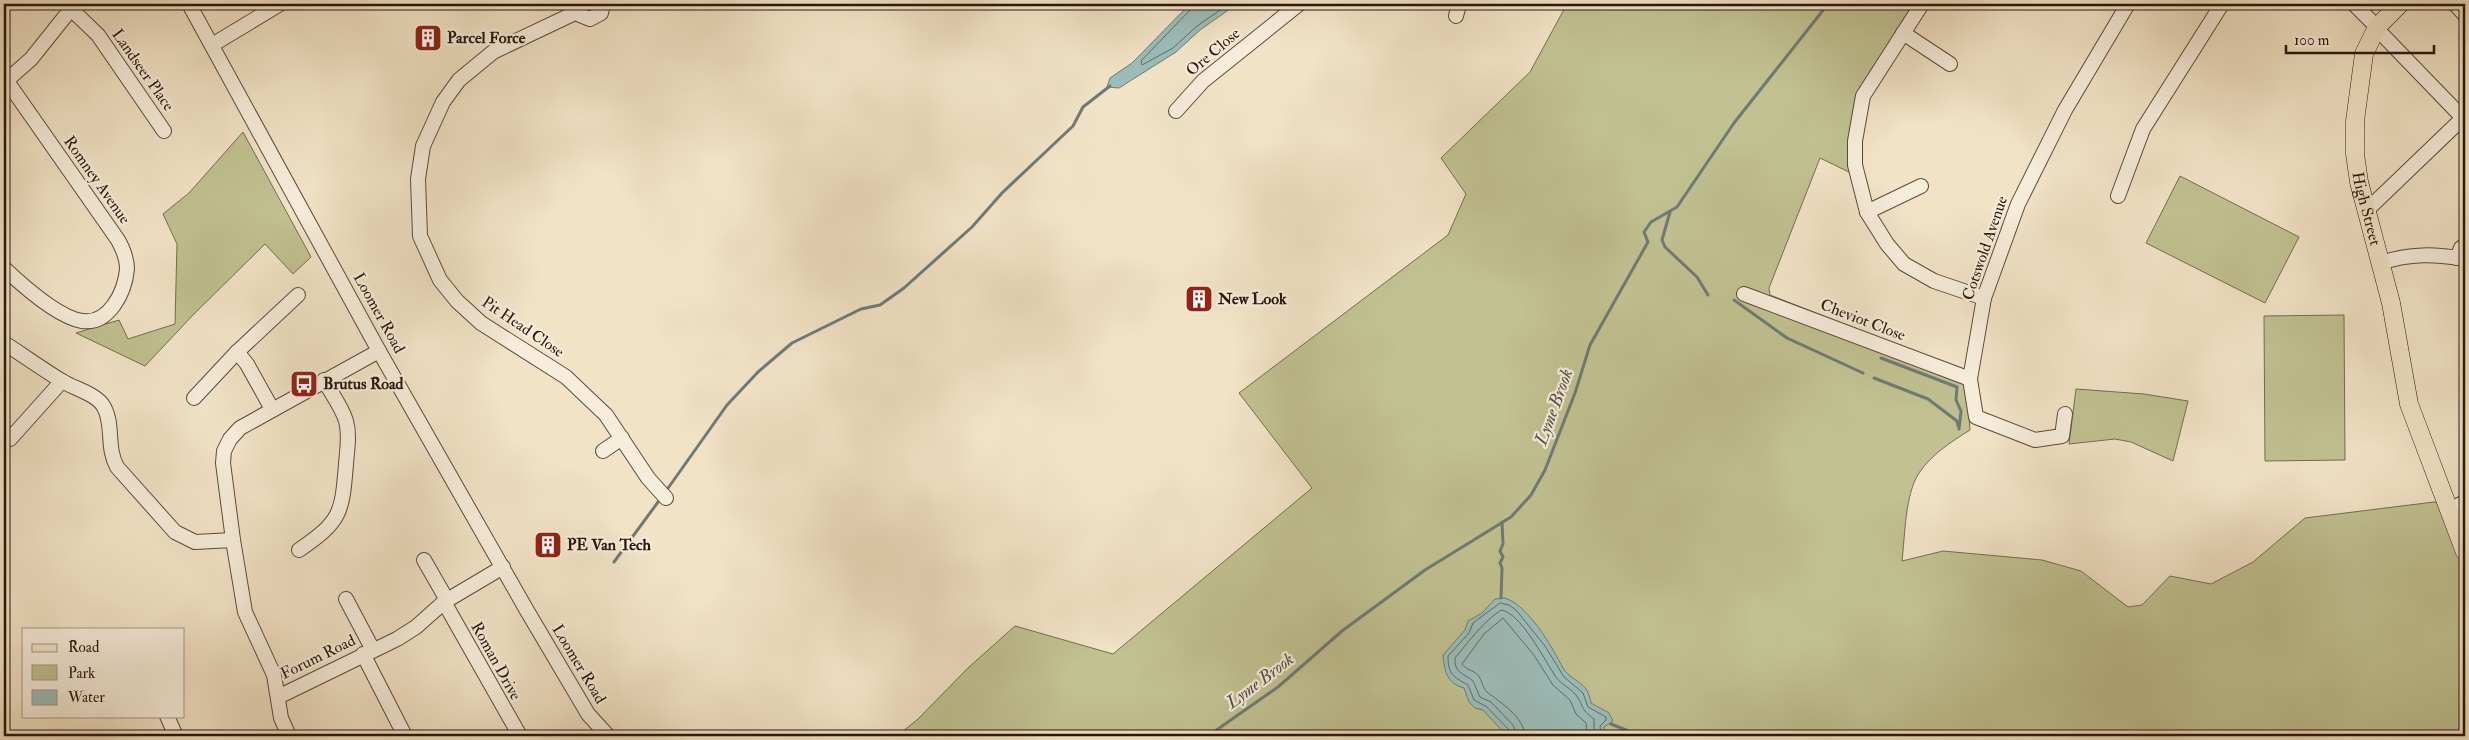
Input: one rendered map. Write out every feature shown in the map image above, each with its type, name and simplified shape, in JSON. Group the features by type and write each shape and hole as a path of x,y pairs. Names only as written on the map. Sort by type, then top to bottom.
{"main road":[{"name":"High Street","path":"2400,4 2376,28 2364,54 2355,121 2355,154 2366,211 2391,303 2404,382 2416,422 2458,506 2465,552"}],"street":[{"name":"Loomer Road","path":"189,4 379,351 588,714 608,736"},
{"path":"212,45 280,4"},
{"path":"576,8 584,18 595,18 601,13 603,4"},
{"name":"Ore Close","path":"1176,111 1203,81 1299,4"},
{"path":"1922,4 1863,96 1855,141 1855,165 1867,212 1887,244 1904,264 1934,281 1984,298"},
{"name":"Cotswold Avenue","path":"2065,414 2062,436 2035,440 1976,417 1970,379 1984,298 2021,196 2065,110 2128,4"},
{"path":"2118,196 2144,128 2222,4"},
{"path":"2354,4 2464,117 2366,211"},
{"path":"2455,4 2465,15"},
{"path":"5,79 31,59 73,6"},
{"name":"Landseer Place","path":"73,6 98,35 164,131"},
{"name":"Pit Head Close","path":"576,8 493,52 459,80 443,102 423,146 418,180 420,236 440,280 456,301 481,323 566,377 601,410 648,478 666,498"},
{"path":"1903,33 1950,64"},
{"name":"Romney Avenue","path":"4,268 44,301 75,320 93,322 109,311 122,290 127,269 123,249 5,79"},
{"path":"1867,212 1920,186"},
{"path":"2381,263 2399,257 2424,254 2461,258 2461,248 2465,246"},
{"name":"Cheviot Close","path":"1744,294 1970,379"},
{"path":"194,398 237,352 298,295"},
{"path":"4,343 62,381 100,400 108,417 109,445 112,458 117,467 175,532 195,542 233,540"},
{"path":"288,736 281,718 274,675 267,656 245,612 224,477 224,451 230,439 240,428 379,351"},
{"path":"237,352 247,364 272,409"},
{"path":"299,550 326,531 336,518 342,504 348,434 346,420 324,380"},
{"path":"10,439 62,381"},
{"path":"603,451 622,438"},
{"path":"424,560 446,601"},
{"name":"Forum Road","path":"278,697 397,639 416,627 446,601 503,567"},
{"name":"Forum Road","path":"346,599 368,652"},
{"name":"Roman Drive","path":"446,601 520,736"},
{"path":"368,652 405,736"},
{"path":"168,718 176,736"}],"green space":[{"path":"1567,4 1929,4 1872,92 1860,124 1853,174 1820,158 1769,288 1770,295 1883,339 1880,351 1960,381 1967,390 1970,430 1936,454 1924,466 1914,482 1906,516 1902,561 1943,551 2042,560 2081,571 2128,607 2142,605 2170,576 2211,584 2253,562 2305,518 2434,502 2465,510 2465,736 897,736 918,719 968,668 1015,626 1113,654 1312,488 1239,393 1448,235 1466,194 1441,158 1530,72"},
{"path":"243,132 311,257 293,274 265,244 193,315 145,366 76,333 119,320 128,339 175,324 177,244 163,214 189,193"},
{"path":"2180,176 2299,237 2265,303 2146,243"},
{"path":"2344,315 2345,460 2265,461 2264,316"},
{"path":"2076,389 2144,394 2188,401 2173,461 2131,442 2115,439 2069,444"}],"water":[{"path":"1190,4 1237,4 1200,30 1176,52 1119,88 1107,87 1110,78 1132,63"},
{"path":"1505,598 1514,602 1531,618 1565,671 1586,689 1591,703 1609,713 1613,721 1604,727 1606,736 1507,736 1483,710 1475,708 1469,702 1464,688 1450,680 1444,666 1443,655 1465,630 1468,621 1482,613 1495,599"}],"waterway":[{"name":"Lyme Brook","path":"1208,736 1278,687 1342,631 1425,570 1511,517 1531,495 1545,470 1575,393 1590,345 1648,242 1644,232 1651,222 1677,207 1734,123 1828,4"},
{"path":"666,491 727,405 758,372 792,343 861,309 880,305 904,288 972,227 1002,193 1073,126 1083,107 1110,86"},
{"path":"1670,212 1662,240 1665,247 1697,277 1708,295"},
{"path":"1734,300 1787,338 1863,373"},
{"path":"1881,358 1957,387 1956,400 1961,411 1959,429"},
{"path":"1874,378 1928,399 1957,421 1958,426"},
{"path":"614,562 661,498"},
{"path":"1501,598 1502,568 1500,563 1503,557 1500,551 1503,544 1502,522"},
{"path":"1611,724 1641,736"}],"place":[{"name":"Parcel Force","path":"428,38"},
{"name":"New Look","path":"1199,299"},
{"name":"Brutus Road","path":"304,384"},
{"name":"PE Van Tech","path":"548,545"}]}
